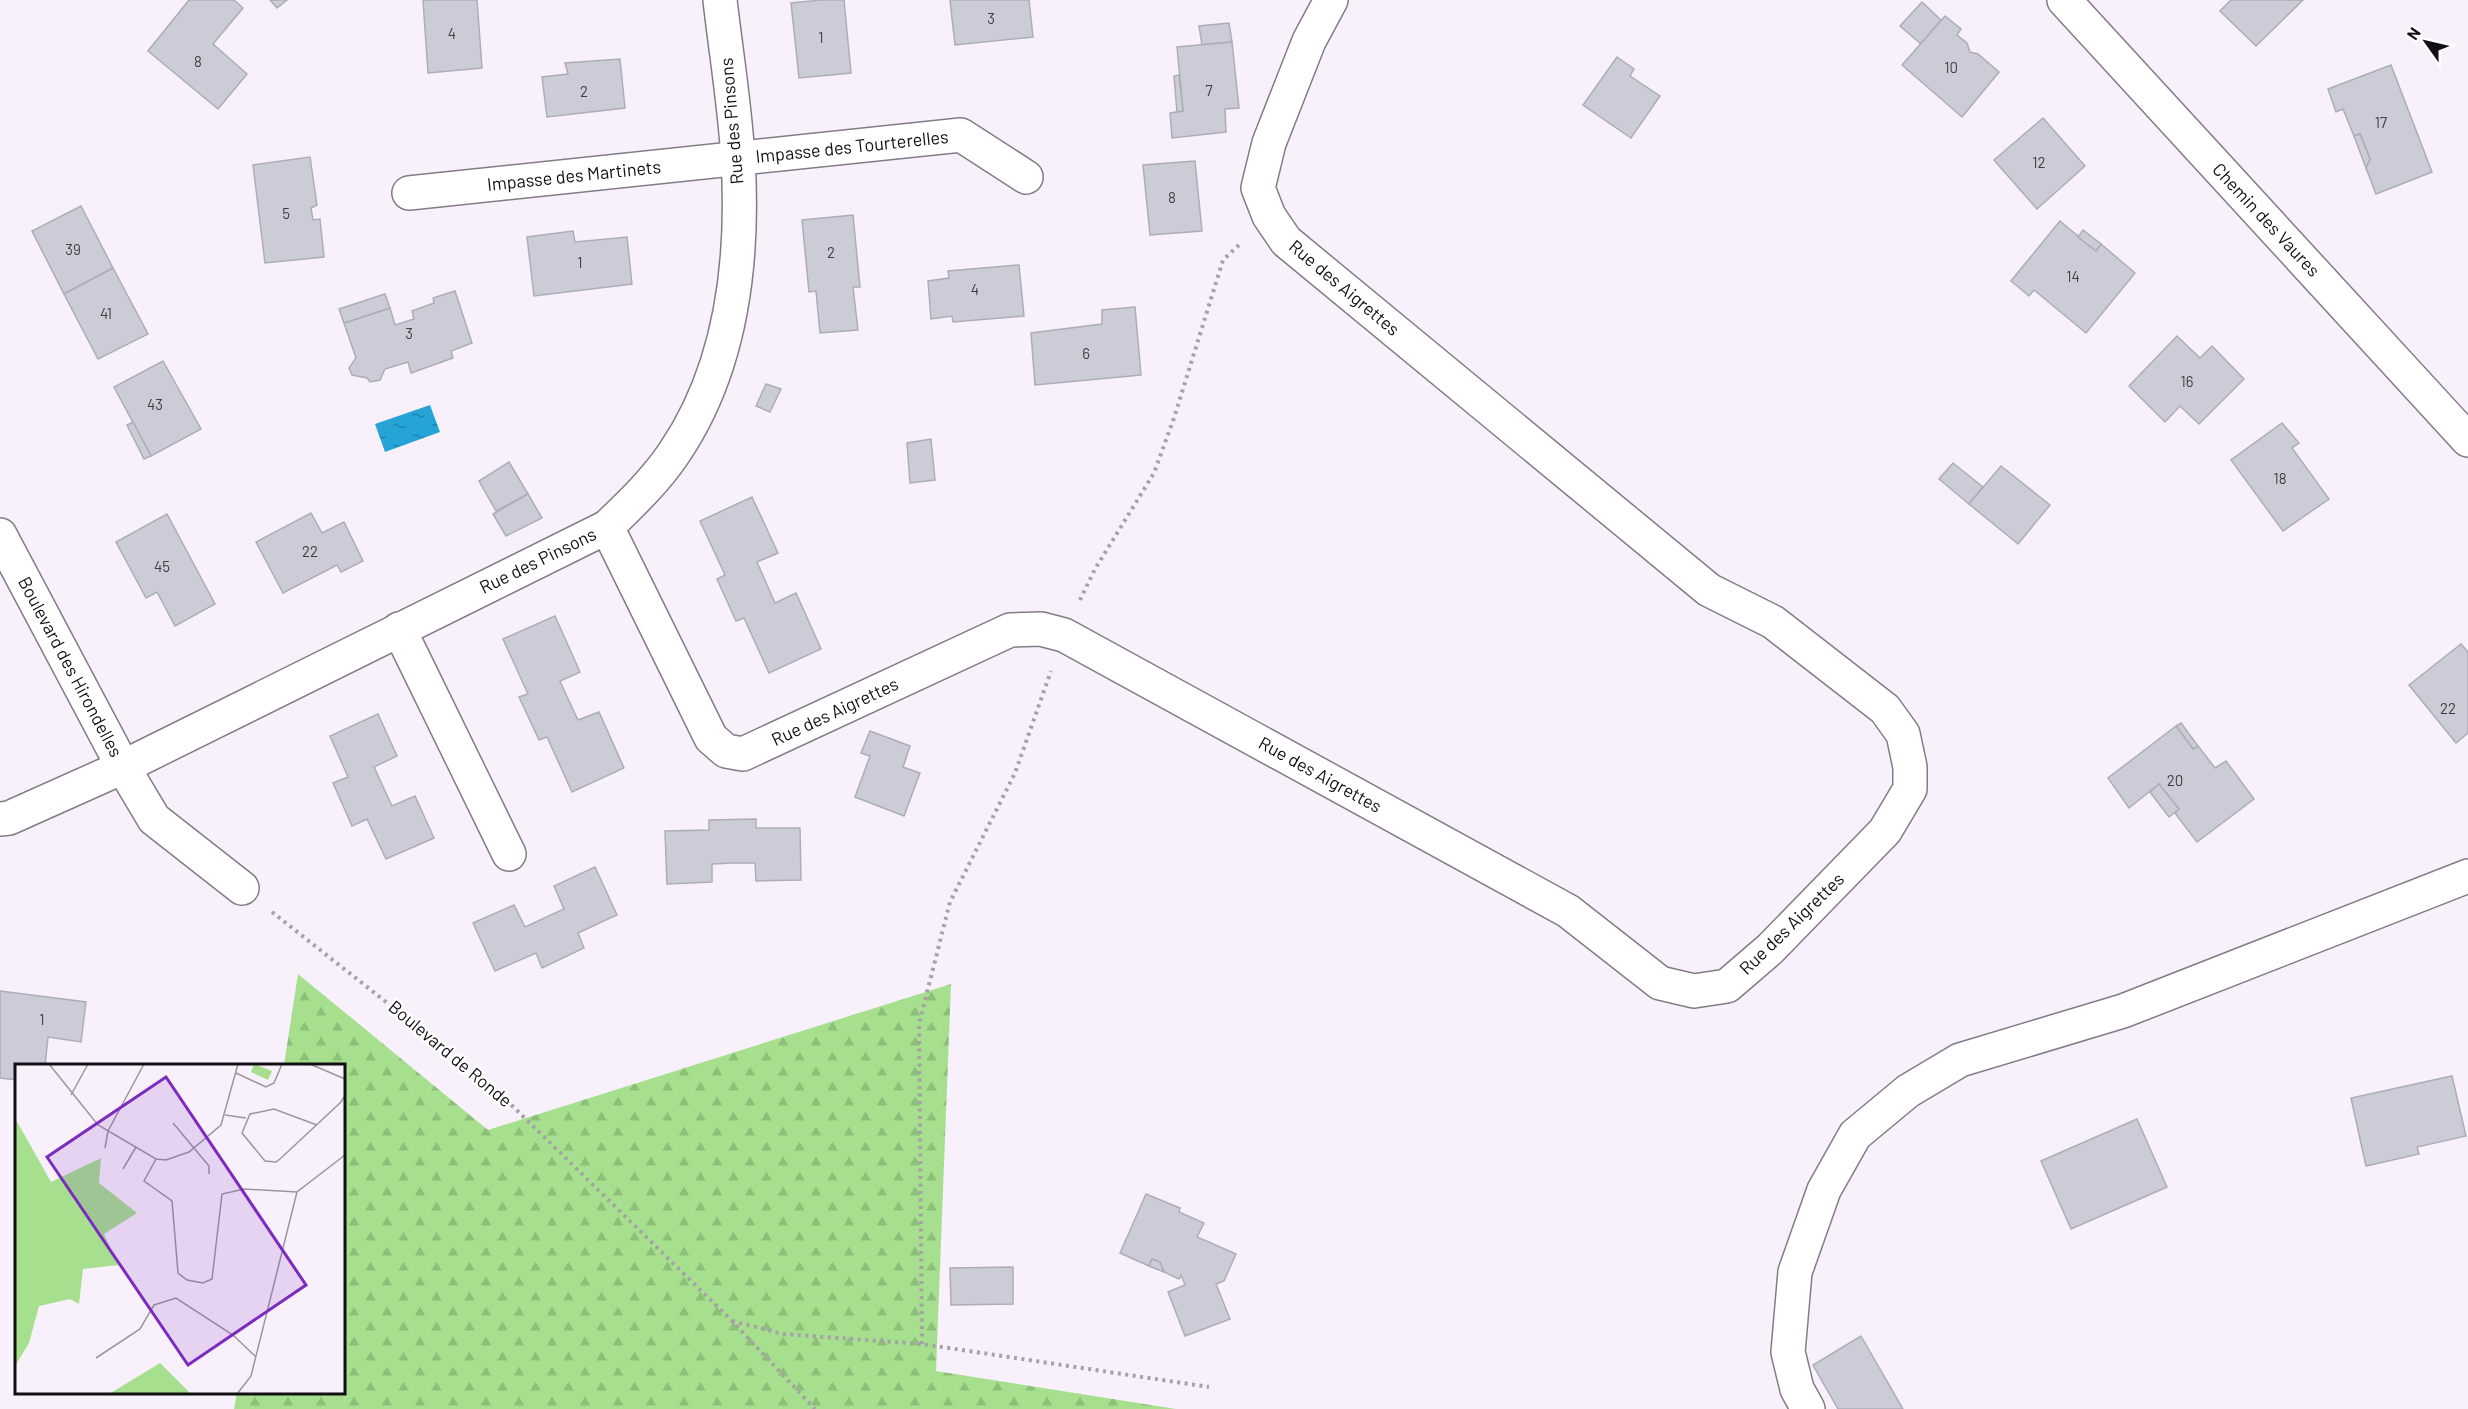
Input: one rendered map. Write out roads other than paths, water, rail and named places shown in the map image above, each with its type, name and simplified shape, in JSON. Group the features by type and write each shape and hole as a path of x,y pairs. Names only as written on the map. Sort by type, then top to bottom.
{"street":[{"name":"Rue des Pinsons","path":"0,819 9,818 123,767 608,527 643,491 674,453 703,403 735,293 738,159 720,0"},
{"name":"Rue des Aigrettes","path":"608,527 711,738 726,751 743,754 1010,630 1041,629 1064,635 1568,911 1660,982 1694,991 1727,986 1770,949 1885,831 1910,789 1910,767 1903,734 1885,709 1773,622 1708,590 1286,240 1269,216 1258,188 1269,143 1309,41 1331,0"},
{"name":"Chemin des Vaures","path":"2064,0 2468,440"},
{"name":"Impasse des Tourterelles","path":"738,159 961,135 1026,177"},
{"name":"Impasse des Martinets","path":"409,193 738,159"},
{"name":"Boulevard des Hirondelles","path":"0,535 123,767"},
{"path":"399,629 509,854"},
{"path":"123,767 154,819 242,888"},
{"path":"1808,1409 1797,1389 1788,1352 1795,1272 1824,1190 1855,1135 1908,1091 1960,1060 2123,1011 2468,876"}],"water":[{"path":"430,405 440,432 385,452 375,424"}]}
